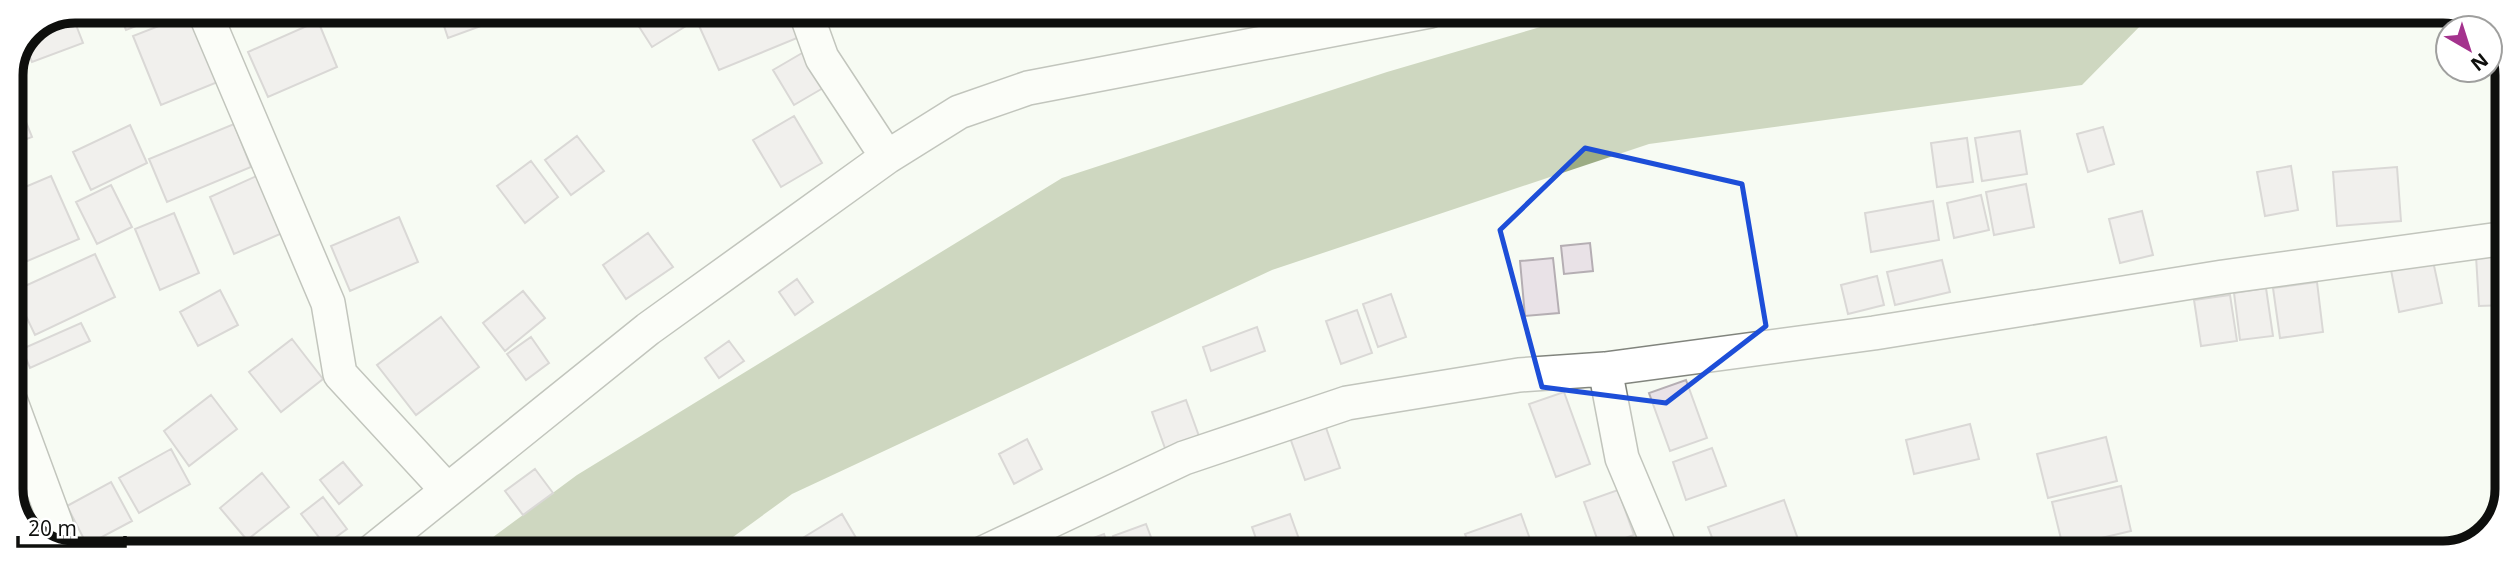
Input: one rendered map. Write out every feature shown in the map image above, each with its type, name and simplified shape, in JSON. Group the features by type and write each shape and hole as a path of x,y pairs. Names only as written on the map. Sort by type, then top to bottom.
{"street":[{"path":"210,23 328,303 340,374 447,490"},
{"path":"809,23 822,58 887,157"},
{"path":"384,541 648,329 887,157 959,111 1028,88 1367,23"},
{"path":"1008,541 1184,458 1347,403 1519,375 1605,369 1874,333 2223,277 2495,240"},
{"path":"1605,369 1622,458 1657,541"},
{"path":"23,435 56,524"}],"highlighted area":[{"path":"1585,148 1742,184 1766,326 1666,403 1542,387 1500,230"}],"shaded area":[{"path":"1554,23 2143,23 2082,85 1649,144 1272,270 792,494 727,541 488,541 577,475 1062,178 1387,72"}],"building":[{"path":"75,23 83,43 32,62 28,52 38,38 55,27"},
{"path":"123,23 144,23 126,30"},
{"path":"166,23 203,23 230,77 161,105 133,36"},
{"path":"319,23 337,67 268,97 248,52"},
{"path":"443,23 489,23 448,38"},
{"path":"637,23 691,23 652,47"},
{"path":"698,23 797,23 802,36 719,70"},
{"path":"809,49 830,84 794,105 773,70"},
{"path":"23,114 32,137 23,140"},
{"path":"794,116 822,163 781,187 753,140"},
{"path":"234,124 251,167 167,202 149,159"},
{"path":"130,125 147,163 91,190 73,152"},
{"path":"2103,127 2114,164 2088,172 2077,134"},
{"path":"2020,131 2027,174 1982,181 1975,138"},
{"path":"577,136 604,171 571,195 545,160"},
{"path":"1967,138 1973,182 1937,187 1931,143"},
{"path":"531,161 558,197 525,223 497,186"},
{"path":"2291,166 2298,210 2265,216 2257,172"},
{"path":"2397,167 2401,221 2337,226 2333,172"},
{"path":"261,174 287,231 234,254 210,197"},
{"path":"51,176 79,239 23,263 23,188"},
{"path":"2026,184 2034,227 1994,235 1986,192"},
{"path":"111,185 132,227 97,244 76,202"},
{"path":"1981,195 1989,230 1954,238 1947,203"},
{"path":"1933,201 1939,240 1871,252 1865,213"},
{"path":"2142,211 2153,255 2120,263 2109,219"},
{"path":"174,213 199,273 160,290 135,229"},
{"path":"399,217 418,262 350,291 331,246"},
{"path":"648,233 673,267 626,299 603,265"},
{"path":"1590,243 1593,271 1564,274 1561,246"},
{"path":"95,254 115,297 35,335 23,310 23,287"},
{"path":"2495,255 2495,305 2479,306 2476,256"},
{"path":"1553,258 1559,313 1525,316 1520,261"},
{"path":"1942,260 1950,292 1895,305 1887,272"},
{"path":"2433,261 2442,303 2399,312 2391,270"},
{"path":"1877,276 1884,305 1848,314 1841,285"},
{"path":"797,279 813,302 795,315 779,292"},
{"path":"2317,282 2323,332 2280,338 2273,288"},
{"path":"2266,288 2273,336 2240,340 2234,293"},
{"path":"220,290 238,325 198,346 180,312"},
{"path":"523,291 545,318 505,351 483,323"},
{"path":"1391,294 1406,337 1378,347 1363,304"},
{"path":"2230,295 2237,341 2201,346 2194,300"},
{"path":"1357,310 1372,353 1341,364 1326,321"},
{"path":"441,317 479,367 416,415 377,365"},
{"path":"81,323 90,341 30,368 23,349"},
{"path":"1257,327 1265,351 1211,371 1203,347"},
{"path":"531,337 549,363 526,380 507,354"},
{"path":"292,339 323,379 281,412 249,372"},
{"path":"729,341 744,361 719,378 705,358"},
{"path":"1686,380 1707,438 1670,451 1649,393"},
{"path":"1564,392 1590,464 1556,477 1529,404"},
{"path":"211,395 237,429 189,466 164,431"},
{"path":"1186,400 1200,439 1166,451 1152,412"},
{"path":"1323,419 1340,468 1305,480 1288,432"},
{"path":"1970,424 1979,459 1914,474 1906,440"},
{"path":"2106,437 2117,481 2048,498 2037,454"},
{"path":"1027,439 1042,469 1014,484 999,454"},
{"path":"1712,448 1726,486 1686,500 1673,462"},
{"path":"171,449 190,484 139,513 119,478"},
{"path":"343,462 362,485 339,504 320,480"},
{"path":"535,469 553,493 523,515 505,491"},
{"path":"23,470 31,486 23,490"},
{"path":"262,473 289,507 247,540 220,508"},
{"path":"111,482 132,521 94,541 85,541 67,506"},
{"path":"2121,486 2131,531 2088,541 2062,541 2052,502"},
{"path":"1618,490 1634,535 1617,541 1598,541 1584,502"},
{"path":"323,497 347,529 330,541 322,541 301,514"},
{"path":"1784,500 1799,541 1713,541 1708,527"},
{"path":"842,514 858,541 802,541 801,539"},
{"path":"1290,514 1300,541 1257,541 1252,527"},
{"path":"1521,514 1531,541 1468,541 1465,534"},
{"path":"1146,524 1152,541 1115,541 1113,536"},
{"path":"1104,534 1106,541 1085,541"}]}
